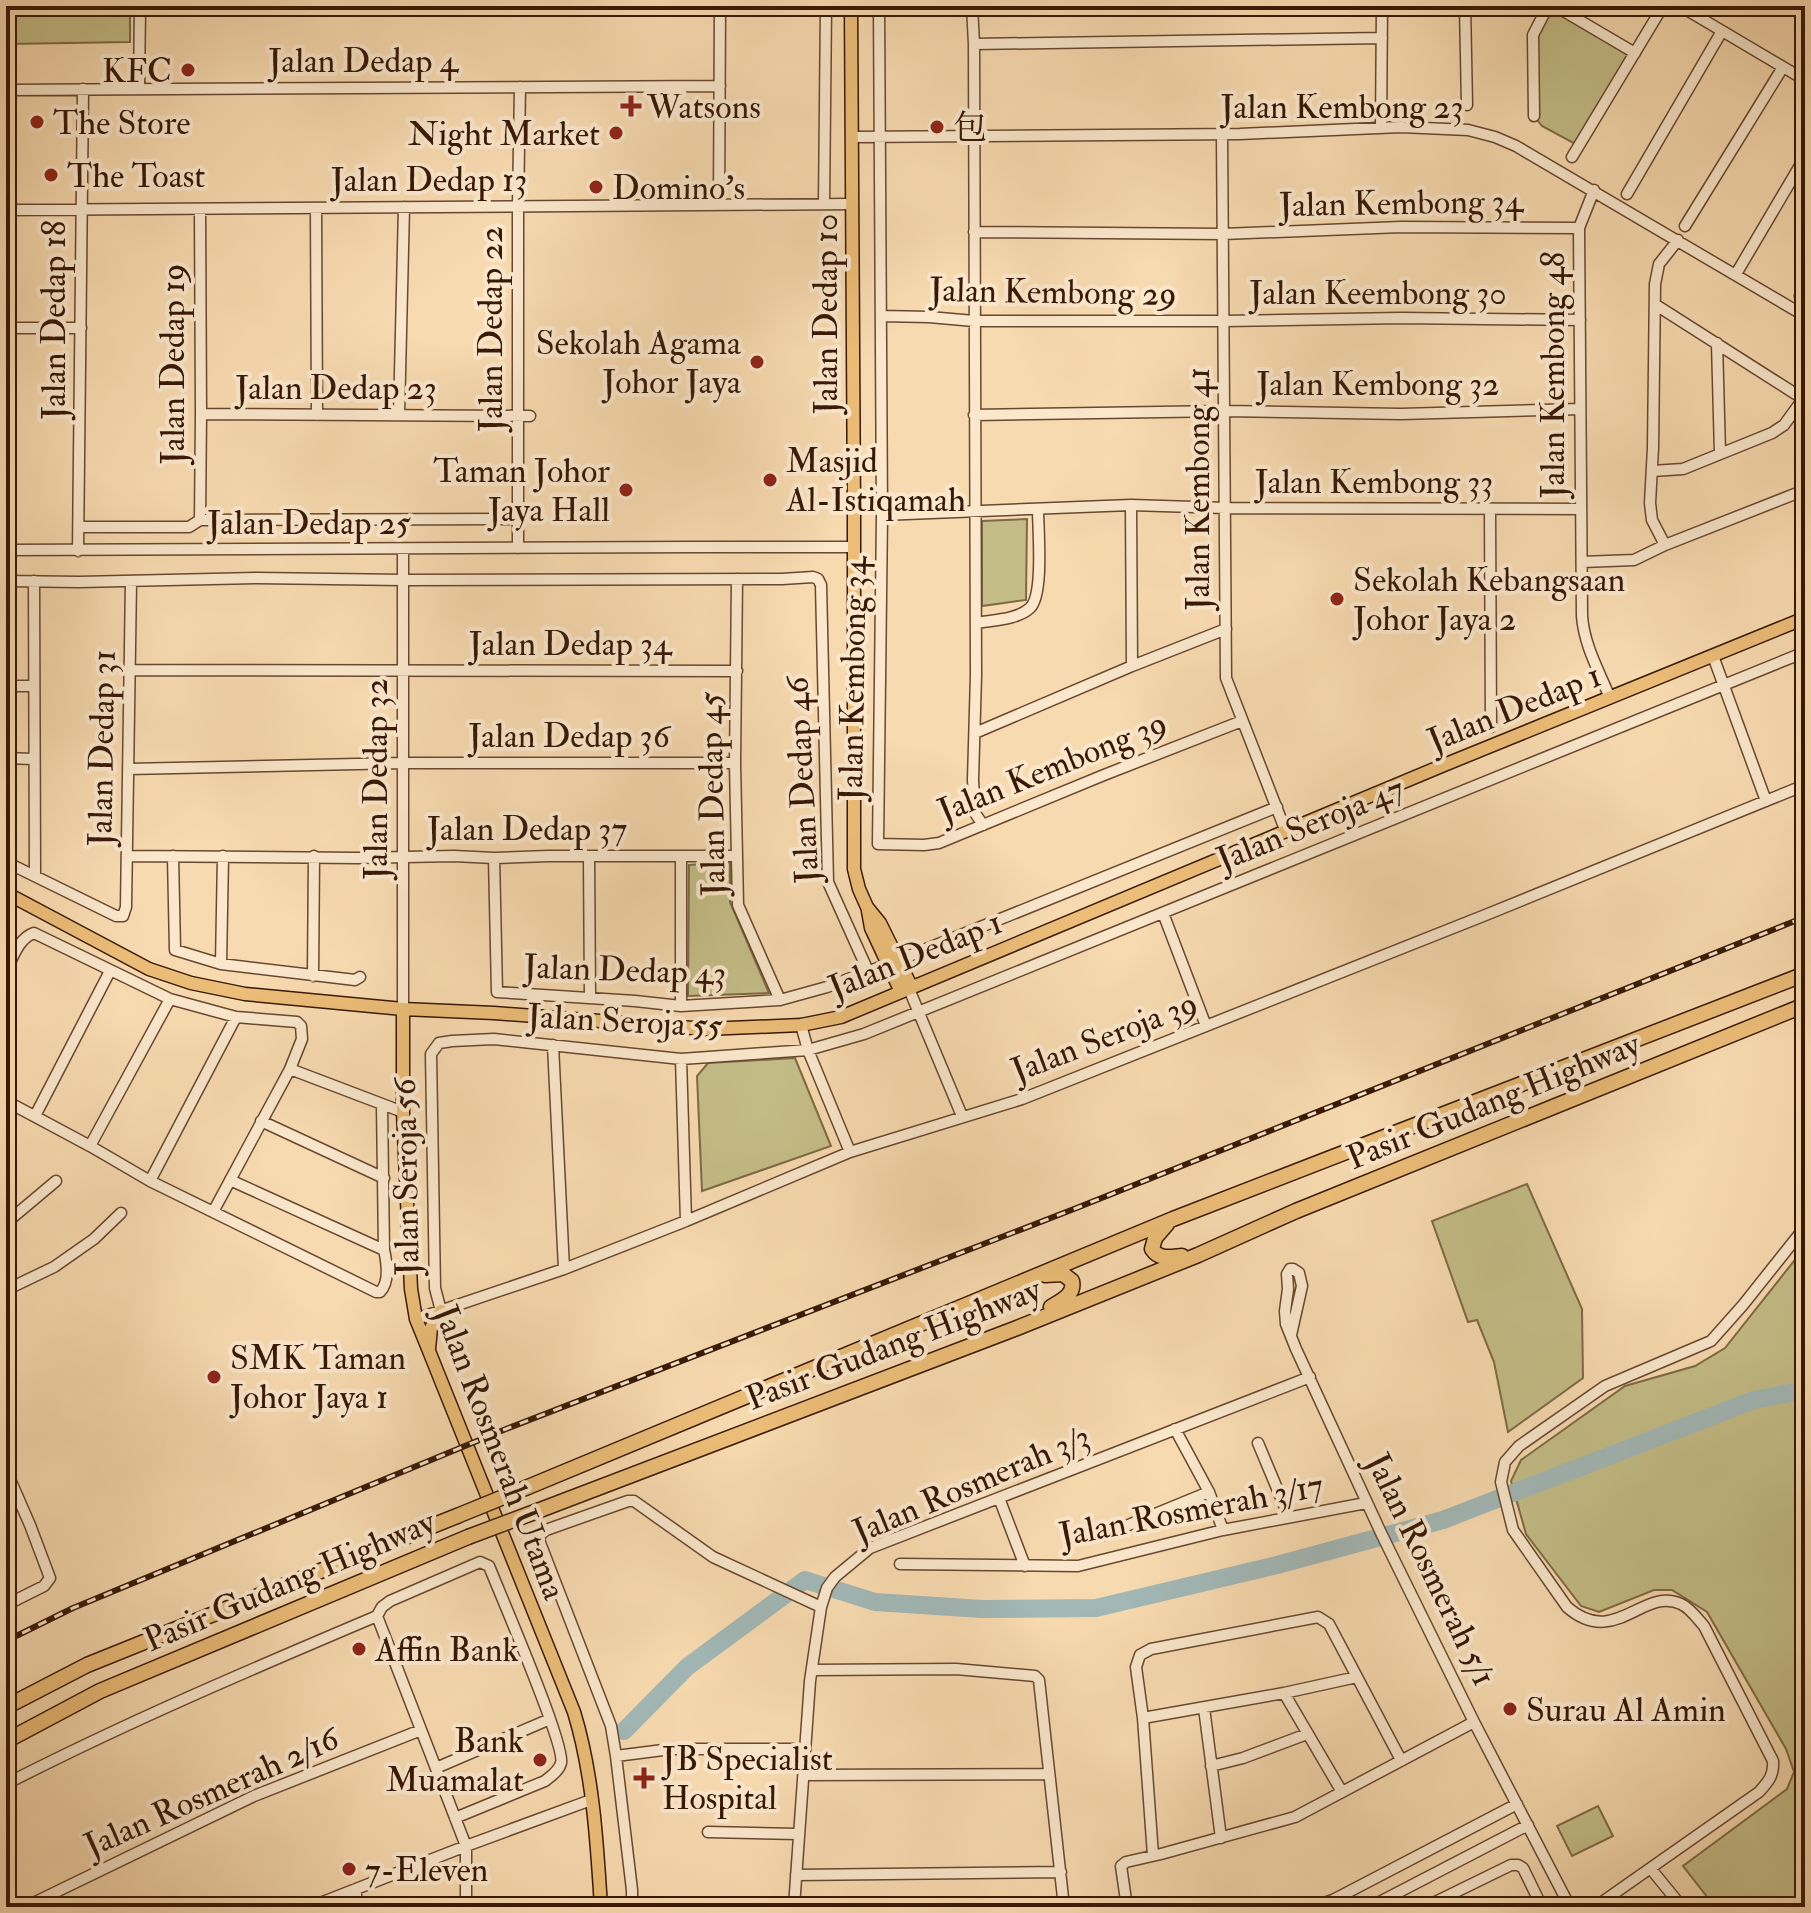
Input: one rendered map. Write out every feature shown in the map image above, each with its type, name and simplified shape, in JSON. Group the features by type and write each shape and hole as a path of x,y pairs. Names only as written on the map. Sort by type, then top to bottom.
{"highway":[{"name":"Pasir Gudang Highway","path":"6,1707 87,1665 528,1487 1031,1276 1805,974"},
{"name":"Pasir Gudang Highway","path":"6,1741 100,1691 468,1537 1017,1328 1198,1255 1296,1211 1805,1005"},
{"path":"1173,1219 1155,1238 1152,1249 1162,1257 1198,1255"},
{"path":"1017,1328 1064,1300 1073,1287 1069,1276 1063,1274 1031,1276"}],"main road":[{"name":"Jalan Dedap 10","path":"851,6 854,869 871,928 894,962 907,990"},
{"name":"Jalan Dedap 1","path":"7,897 149,969 191,983 245,994 403,1009 706,1029 801,1025 841,1017 1805,618"},
{"name":"Jalan Rosmerah Utama","path":"403,1009 403,1112 411,1289 416,1319 574,1712 591,1800 601,1907"},
{"path":"429,1351 431,1328 441,1311"}],"street":[{"path":"139,89 140,6"},
{"path":"719,205 720,6"},
{"path":"824,204 826,6"},
{"name":"Jalan Kembong 34","path":"878,844 882,515 879,6"},
{"path":"972,6 976,623 973,780 975,813 983,825"},
{"path":"1381,128 1382,6"},
{"path":"1465,6 1467,105"},
{"path":"1534,116 1533,35 1548,6"},
{"path":"1555,6 1635,53"},
{"path":"1572,157 1663,6"},
{"path":"1680,6 1805,80"},
{"path":"1627,194 1722,31"},
{"path":"974,44 1382,38"},
{"path":"1685,226 1783,67"},
{"name":"Jalan Dedap 4","path":"6,90 720,86"},
{"name":"Jalan Dedap 22","path":"518,548 520,87"},
{"name":"Jalan Dedap 18","path":"78,551 83,89"},
{"name":"Jalan Kembong 23","path":"853,137 1222,134 1381,128 1468,130 1516,146 1805,316"},
{"name":"Jalan Kembong 41","path":"1222,134 1226,678 1286,832"},
{"path":"1736,274 1805,157"},
{"name":"Jalan Kembong 48","path":"1594,190 1579,228 1583,630 1610,698"},
{"name":"Jalan Dedap 13","path":"6,210 852,204"},
{"path":"399,415 404,207"},
{"path":"316,208 317,415"},
{"name":"Jalan Dedap 19","path":"200,209 200,520"},
{"name":"Jalan Kembong 34","path":"974,232 1223,234 1401,227 1579,228"},
{"path":"1665,545 1652,520 1650,503 1655,284 1659,264 1678,240"},
{"path":"1800,296 1805,285"},
{"path":"1652,471 1683,469 1779,429 1804,400 1656,305"},
{"name":"Jalan Kembong 29","path":"881,316 974,321 1224,321"},
{"name":"Jalan Keembong 30","path":"1224,321 1401,318 1580,320"},
{"path":"6,328 81,328"},
{"path":"1717,343 1720,453"},
{"name":"Jalan Kembong 32","path":"974,415 1224,411 1401,414 1580,409"},
{"name":"Jalan Dedap 23","path":"201,414 530,416"},
{"path":"1582,562 1634,560 1805,490"},
{"path":"1131,505 1132,666"},
{"name":"Jalan Kembong 33","path":"882,515 1131,505 1581,509"},
{"path":"976,623 1018,615 1034,602 1039,586 1038,509"},
{"path":"1490,510 1491,727"},
{"path":"79,527 189,527 200,520 517,519"},
{"name":"Jalan Dedap 25","path":"6,550 853,547"},
{"name":"Jalan Dedap 32","path":"403,549 403,1009"},
{"name":"Jalan Dedap 46","path":"737,579 813,577 821,585 828,882 868,971"},
{"path":"6,581 737,579"},
{"name":"Jalan Dedap 45","path":"737,579 735,763 738,905 780,1000"},
{"path":"6,862 35,876 34,581"},
{"name":"Jalan Dedap 31","path":"35,876 116,916 123,916 126,907 131,581"},
{"path":"975,733 1226,629"},
{"name":"Jalan Seroja 47","path":"918,1013 1805,652"},
{"path":"1713,656 1766,801"},
{"name":"Jalan Dedap 34","path":"130,670 737,671"},
{"path":"6,686 33,686"},
{"name":"Jalan Kembong 39","path":"878,844 939,843 1242,721"},
{"path":"6,758 33,759"},
{"name":"Jalan Dedap 36","path":"128,769 403,763 735,763"},
{"name":"Jalan Seroja 39","path":"416,1319 564,1269 850,1152 1022,1099 1805,785"},
{"name":"Jalan Dedap 43","path":"494,858 497,992 681,1006 780,1000 827,987 894,962 1277,807"},
{"name":"Jalan Dedap 37","path":"127,856 736,856"},
{"path":"173,856 175,950 221,964 355,980 360,977"},
{"path":"221,964 223,856"},
{"path":"313,976 314,856"},
{"path":"589,856 590,997"},
{"path":"681,856 681,1006"},
{"path":"1163,913 1206,1026"},
{"path":"6,971 22,941 34,933 170,999 236,1017 297,1022 301,1026 302,1039 290,1069 213,1212"},
{"path":"35,1116 110,971"},
{"path":"907,990 962,1116"},
{"path":"90,1146 170,999"},
{"name":"Jalan Seroja 55","path":"439,1043 494,1039 681,1059 808,1050 864,1034 918,1013"},
{"path":"150,1181 236,1017"},
{"path":"801,1025 808,1050 850,1152"},
{"name":"Jalan Seroja 56","path":"439,1043 431,1054 435,1288 441,1311"},
{"path":"553,1045 564,1269"},
{"path":"681,1059 686,1221"},
{"path":"290,1069 403,1112"},
{"path":"6,1101 150,1181 376,1292 385,1287 387,1263 384,1250 382,1105"},
{"path":"261,1121 384,1178"},
{"path":"230,1180 384,1250"},
{"path":"6,1223 56,1181"},
{"path":"6,1290 54,1267 94,1239 121,1213"},
{"path":"1595,1907 1759,1792 1773,1772 1773,1761 1704,1626 1693,1612 1679,1602 1663,1601 1602,1623 1589,1622 1567,1607 1513,1530 1501,1482 1505,1462 1511,1453 1605,1386 1711,1341 1805,1227"},
{"name":"Jalan Rosmerah 5/1","path":"1291,1335 1302,1286 1299,1273 1293,1269 1287,1274 1285,1311 1286,1324 1296,1349 1366,1503 1570,1907"},
{"name":"Jalan Rosmerah 3/3","path":"794,1907 812,1670 821,1607 827,1588 835,1577 870,1548 1310,1377"},
{"path":"1175,1429 1209,1492 1223,1530"},
{"path":"1258,1443 1289,1517"},
{"path":"6,1470 50,1578 44,1586 6,1605"},
{"path":"1104,1535 1209,1492"},
{"name":"Jalan Rosmerah 3/17","path":"999,1498 1025,1566"},
{"path":"632,1907 611,1726 539,1540 541,1534 634,1501 713,1557 821,1607"},
{"name":"Jalan Rosmerah 3/17","path":"900,1564 1078,1566 1223,1530 1366,1503"},
{"path":"6,1784 207,1689 377,1616 390,1601 477,1562 489,1566 550,1719 561,1765 545,1781 455,1818"},
{"path":"377,1616 466,1846 466,1907"},
{"path":"1153,1855 1136,1667 1145,1651 1312,1617 1323,1619 1329,1624 1401,1760"},
{"path":"812,1670 956,1669 1035,1676 1039,1680 1064,1907"},
{"path":"1143,1718 1357,1677"},
{"path":"1284,1693 1342,1792"},
{"path":"1204,1708 1221,1838"},
{"path":"436,1768 550,1719"},
{"path":"1127,1907 1121,1866 1126,1862 1295,1817 1474,1722"},
{"name":"Jalan Rosmerah 2/16","path":"25,1907 254,1796 421,1730"},
{"path":"1211,1766 1243,1758 1307,1734"},
{"path":"616,1756 671,1749 805,1749"},
{"path":"804,1775 1049,1774"},
{"path":"310,1907 591,1800"},
{"path":"1312,1907 1333,1900 1517,1804"},
{"path":"1370,1907 1528,1825"},
{"path":"708,1832 798,1834"},
{"path":"1425,1907 1511,1865 1523,1868 1542,1907"},
{"path":"1651,1869 1682,1907"},
{"path":"796,1875 1061,1872"},
{"path":"356,1889 356,1907"}],"shaded area":[{"path":"6,6 130,6 130,42 6,44"},
{"path":"1548,6 1635,53 1579,146 1542,126 1534,116 1533,35"},
{"path":"1027,519 1026,600 982,606 982,521"},
{"path":"730,862 730,902 769,993 688,996 689,865"},
{"path":"795,1058 831,1146 702,1191 697,1076 708,1063"},
{"path":"1527,1184 1582,1309 1583,1378 1508,1432 1494,1362 1477,1320 1468,1322 1432,1221"},
{"path":"1805,1247 1805,1907 1715,1907 1683,1866 1787,1789 1794,1772 1786,1749 1707,1612 1672,1590 1654,1590 1599,1612 1581,1606 1526,1534 1511,1481 1521,1460 1625,1386 1695,1366 1725,1348"},
{"path":"1598,1806 1613,1836 1572,1856 1557,1826"}],"waterway":[{"path":"624,1731 687,1667 805,1580 875,1602 982,1609 1096,1608 1277,1565 1443,1520 1754,1400 1805,1390"}],"railway":[{"path":"6,1641 73,1608 506,1429 1079,1207 1805,917"}],"place":[{"name":"KFC","path":"188,70"},
{"name":"Watsons","path":"631,106"},
{"name":"The Store","path":"37,122"},
{"name":"包","path":"937,127"},
{"name":"Night Market","path":"616,133"},
{"name":"The Toast","path":"51,175"},
{"name":"Domino's","path":"596,187"},
{"name":"Sekolah Agama Johor Jaya","path":"757,362"},
{"name":"Masjid Al-Istiqamah","path":"770,480"},
{"name":"Taman Johor Jaya Hall","path":"626,490"},
{"name":"Sekolah Kebangsaan Johor Jaya 2","path":"1337,599"},
{"name":"SMK Taman Johor Jaya 1","path":"214,1377"},
{"name":"Affin Bank","path":"359,1649"},
{"name":"Surau Al Amin","path":"1510,1709"},
{"name":"Bank Muamalat","path":"540,1760"},
{"name":"JB Specialist Hospital","path":"644,1778"},
{"name":"7-Eleven","path":"349,1869"}]}
